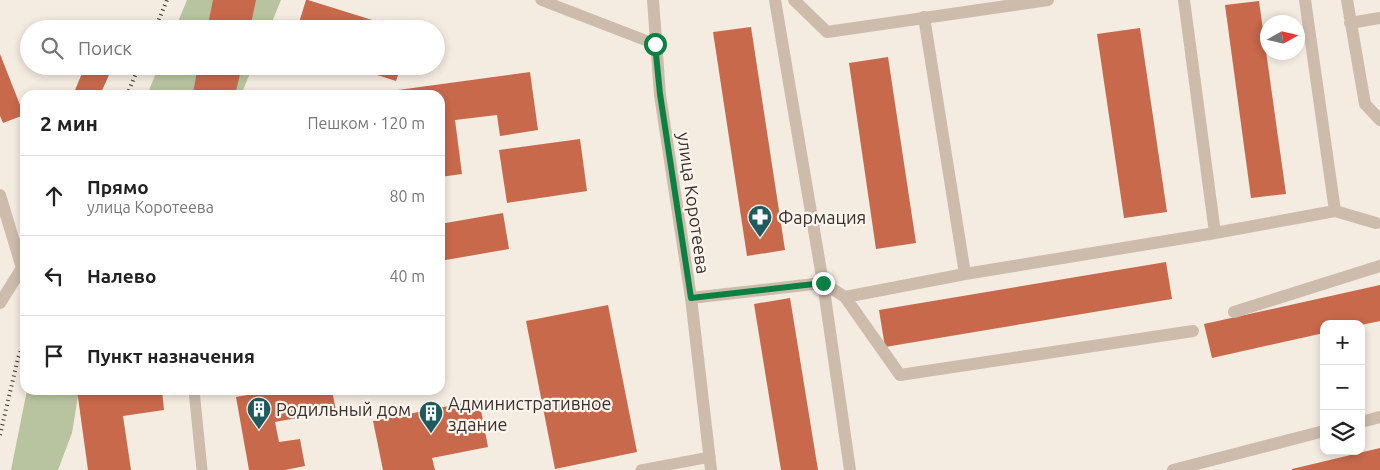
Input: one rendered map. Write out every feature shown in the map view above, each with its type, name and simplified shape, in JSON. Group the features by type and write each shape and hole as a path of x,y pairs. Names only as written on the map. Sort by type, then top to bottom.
{"street":[{"name":"улица Коротеева","path":"653,0 660,94 691,298 711,464"},
{"path":"775,0 823,283 850,470"},
{"path":"794,0 827,32 1048,0"},
{"path":"1184,0 1215,233"},
{"path":"1305,0 1336,211"},
{"path":"1347,0 1365,104 1380,120"},
{"path":"924,17 965,274"},
{"path":"1350,23 1380,18"},
{"path":"0,195 20,261"},
{"path":"845,297 965,274 1336,211 1376,223"},
{"path":"1234,312 1380,266"},
{"path":"0,303 20,271"},
{"path":"691,298 823,283 845,297 900,376 1194,331"},
{"path":"1365,421 1380,417"},
{"path":"1173,470 1320,432"}],"lane":[{"path":"541,0 655,44"},
{"path":"194,395 202,470"},
{"path":"641,470 711,464"}],"green space":[{"path":"187,0 281,0 273,20 179,20"},
{"path":"155,75 249,75 243,90 149,90"},
{"path":"26,395 78,395 72,433 58,470 11,470"}],"building":[{"path":"213,0 256,0 252,20 209,20"},
{"path":"306,0 308,0 372,20 300,20"},
{"path":"1259,1 1261,15 1260,60 1267,60 1286,194 1251,198 1225,5"},
{"path":"751,27 785,250 747,256 713,32"},
{"path":"1140,28 1167,212 1124,218 1097,34"},
{"path":"0,54 20,105 20,117 3,123 0,116"},
{"path":"888,57 916,243 876,249 849,63"},
{"path":"530,72 538,130 500,136 497,115 455,120 462,174 445,176 445,90 398,90"},
{"path":"81,75 109,75 102,90 75,90"},
{"path":"196,75 240,75 236,90 194,90"},
{"path":"377,75 398,75 396,81"},
{"path":"580,139 587,191 507,203 499,150"},
{"path":"503,213 509,249 445,260 445,223"},
{"path":"1166,262 1172,299 885,347 879,310"},
{"path":"1380,285 1380,321 1365,324 1365,320 1320,320 1320,334 1212,358 1204,324"},
{"path":"790,298 818,470 781,470 754,304"},
{"path":"608,305 637,452 555,469 526,321"},
{"path":"78,395 162,395 164,410 123,416 131,470 88,470"},
{"name":"Родильный дом","path":"247,395 333,395 336,411 275,422 279,442 300,439 305,466 285,470 249,470 236,397"},
{"name":"Административное здание","path":"479,400 488,447 432,458 435,470 383,470 373,421"},
{"path":"1380,448 1380,470 1292,470 1351,455 1365,455 1365,452"}],"railway":[{"path":"159,20 167,0"},
{"path":"129,90 135,75"},
{"path":"0,435 20,353"}],"place":[{"name":"Фармация","path":"760,238"},
{"name":"Родильный дом","path":"259,430"},
{"name":"Административное здание","path":"431,434"}],"route":[{"path":"655,44 660,94 691,298 823,283"}]}
